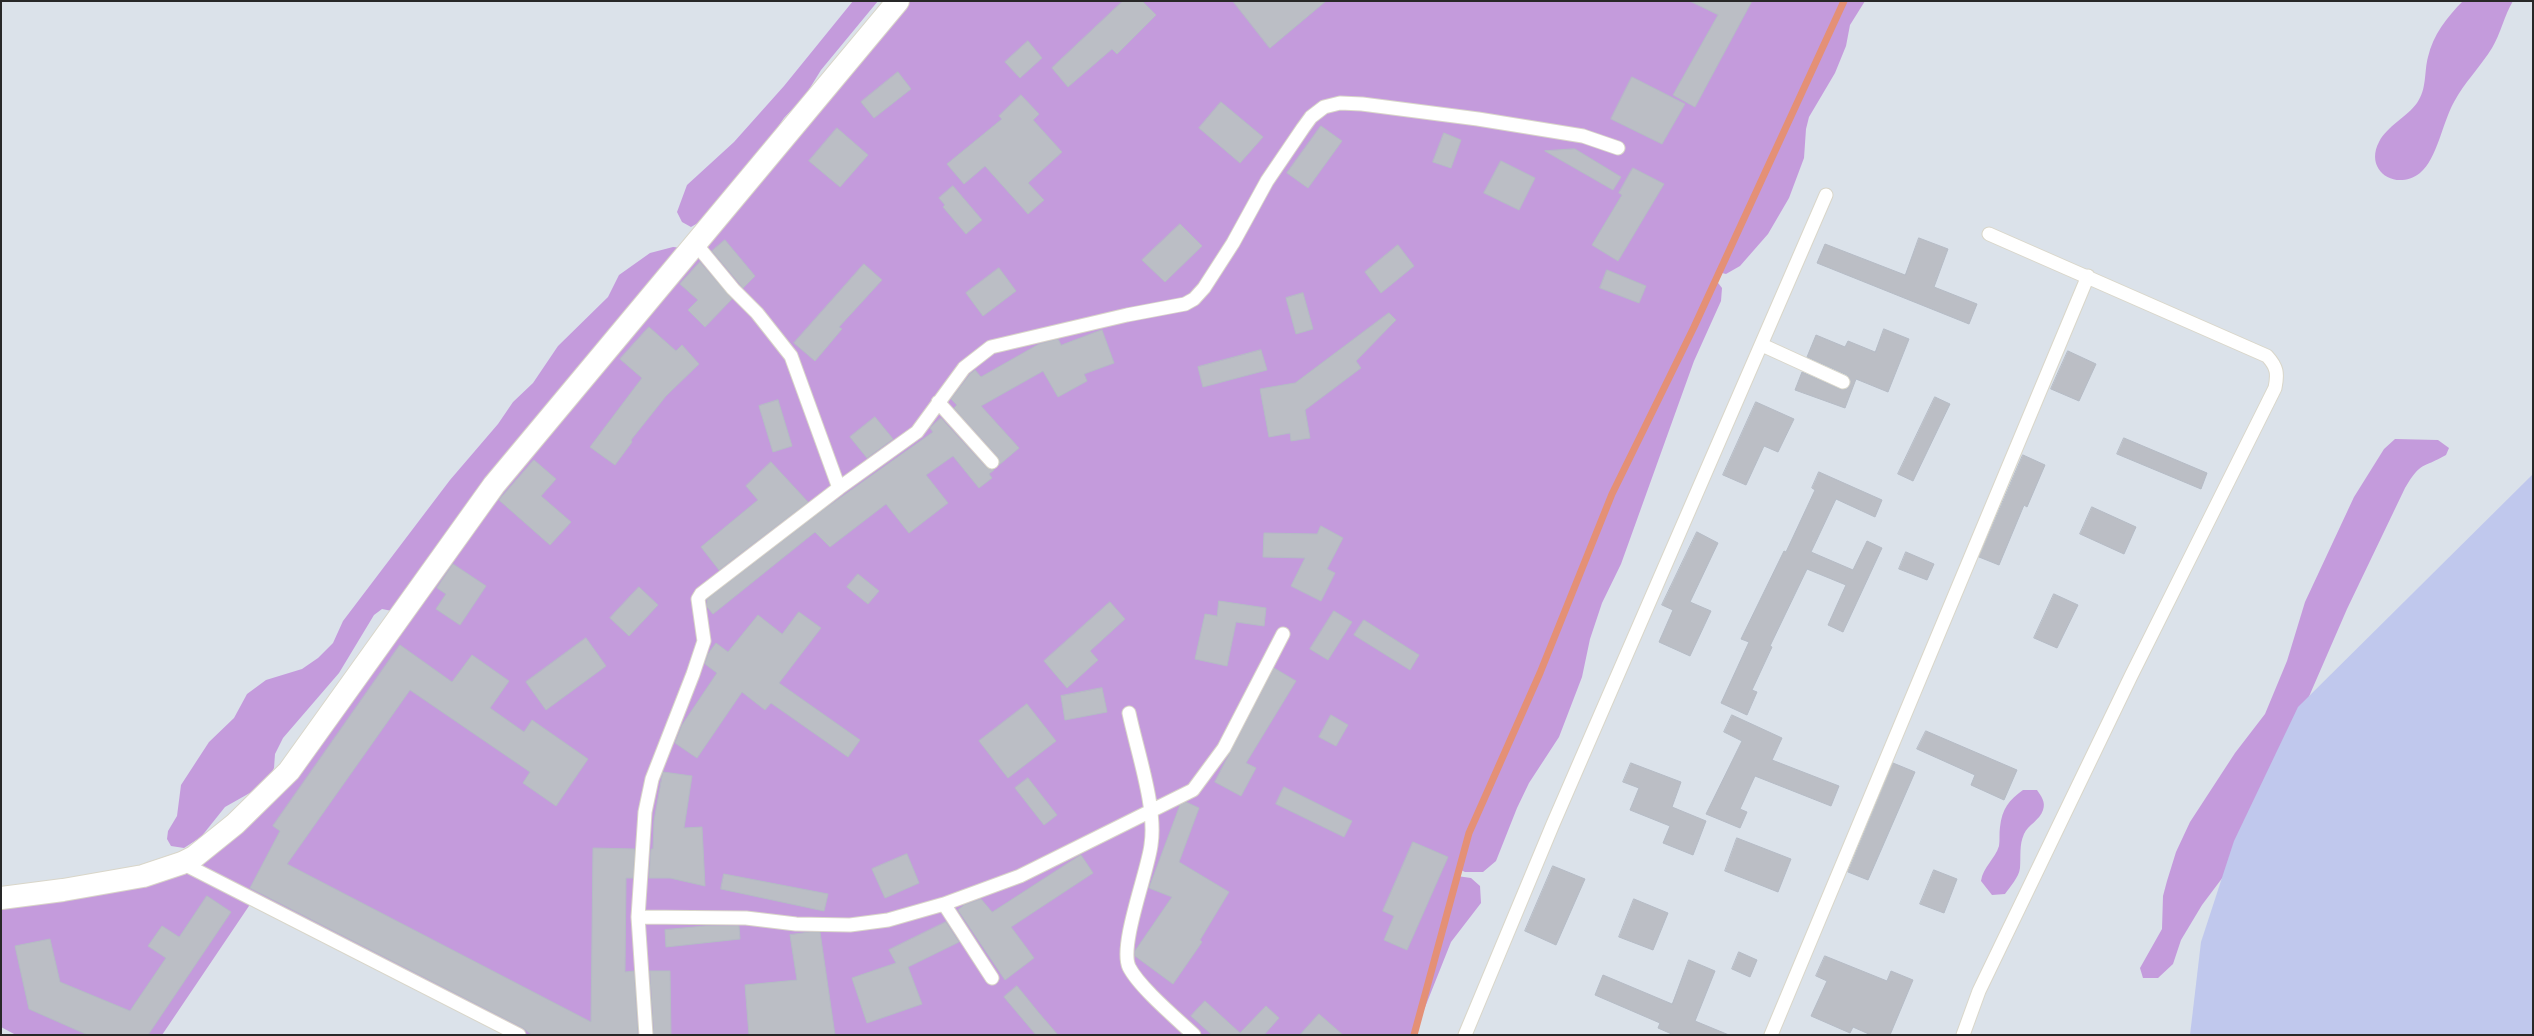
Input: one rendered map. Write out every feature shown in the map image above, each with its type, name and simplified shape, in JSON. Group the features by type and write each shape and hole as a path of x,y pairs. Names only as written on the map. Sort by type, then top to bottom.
{"main road":[{"path":"1,898 63,890 143,876 182,863 194,857 235,824 289,771 494,485 898,1"}],"lane":[{"path":"646,1035 638,917 644,812 652,779 693,674 704,641 698,599 701,594 839,488 903,444 917,432 964,368 991,347 1128,315 1185,304 1194,299 1204,288 1233,243 1267,181 1298,134 1311,117 1324,107 1340,103 1362,104 1478,119 1583,136 1618,148"},
{"path":"1465,1035 1553,824 1826,195"},
{"path":"1963,1035 1979,991 2131,676 2275,388 2278,377 2276,366 2267,356 2088,276 1989,234"},
{"path":"695,243 733,289 757,313 791,356 839,488"},
{"path":"1771,1035 2088,276"},
{"path":"1762,345 1844,382"},
{"path":"938,402 992,462"},
{"path":"638,917 746,918 796,924 850,925 888,920 944,904 1040,867 1151,809 1193,790 1224,748 1283,634"},
{"path":"1129,713 1151,809 1152,844 1134,915 1127,955 1129,966 1138,978 1194,1035"},
{"path":"182,863 220,880 519,1035"},
{"path":"944,904 992,978"}],"shaded area":[{"path":"853,1 878,1 821,70 805,96 784,118 748,171 698,223 691,227 682,222 677,212 687,185 734,142 784,86"},
{"path":"885,1 1865,1 1850,25 1846,46 1835,73 1809,117 1806,129 1804,158 1789,198 1768,234 1740,266 1726,274 1718,272 1715,279 1722,288 1721,301 1694,361 1621,564 1602,603 1590,639 1582,677 1559,737 1529,783 1517,808 1496,861 1483,872 1465,872 1459,869 1457,876 1471,878 1480,886 1481,903 1451,942 1414,1035 514,1035 253,900 162,1035 16,1035 1,1027 1,898 143,876 235,824 402,613 382,609 374,615 339,673 283,738 275,754 274,768 268,780 255,790 225,807 201,837 184,848 171,846 167,839 168,831 177,816 181,785 209,742 234,718 247,694 266,680 302,669 318,658 333,643 343,621 450,480 498,424 513,402 533,383 558,346 608,297 619,275 650,253 673,247 693,249"},
{"path":"2463,1 2513,1 2492,48 2454,102 2431,159 2426,167 2420,173 2410,178 2401,180 2392,179 2384,175 2379,169 2376,161 2375,152 2379,142 2387,131 2413,108 2420,98 2424,86 2430,49 2437,34 2451,13"},
{"path":"2395,439 2438,440 2449,448 2446,455 2419,469 2405,488 2347,609 2241,853 2202,905 2181,940 2173,964 2158,978 2143,978 2140,968 2162,929 2163,896 2176,852 2190,822 2235,753 2265,714 2287,661 2305,602 2354,497 2384,449"},
{"path":"2023,790 2037,790 2044,807 2039,817 2028,828 2022,838 2020,868 2016,878 2005,894 1992,895 1981,881 1982,876 1999,846 2000,827 2004,810 2010,801"}],"sand":[{"path":"2533,474 2533,1035 2190,1035 2201,942 2234,841 2298,707"}],"building":[{"path":"1123,1 1142,1 1156,15 1117,54 1112,49 1068,87 1052,68"},
{"path":"1233,1 1326,1 1270,48"},
{"path":"1690,1 1752,1 1695,107 1673,95 1718,15"},
{"path":"1028,41 1042,58 1020,78 1005,62"},
{"path":"898,72 911,89 874,118 861,102"},
{"path":"1632,77 1685,104 1662,144 1611,119"},
{"path":"1021,95 1039,114 1033,120 1062,152 1028,183 1044,200 1028,214 985,166 964,184 947,164 1002,119 999,116"},
{"path":"1221,102 1263,137 1240,163 1199,128"},
{"path":"1321,126 1342,141 1308,188 1287,173"},
{"path":"837,128 868,155 840,187 809,161"},
{"path":"1444,133 1461,140 1451,168 1433,162"},
{"path":"1575,149 1621,177 1613,190 1545,151"},
{"path":"1501,161 1535,178 1519,210 1484,193"},
{"path":"1633,168 1664,184 1618,261 1592,245 1622,195 1619,193"},
{"path":"953,186 982,220 966,234 943,207 945,205 939,198"},
{"path":"1180,224 1202,246 1165,282 1142,260"},
{"path":"1919,238 1948,249 1934,287 1977,304 1969,324 1817,263 1825,244 1905,275"},
{"path":"725,240 755,276 743,288 712,251"},
{"path":"1398,245 1414,266 1381,293 1365,272"},
{"path":"700,262 732,299 705,327 688,310 698,300 680,284"},
{"path":"864,264 882,280 839,327 842,329 815,361 794,343"},
{"path":"999,268 1016,291 983,316 966,293"},
{"path":"1607,270 1646,286 1639,303 1600,288"},
{"path":"1303,293 1313,329 1296,334 1286,298"},
{"path":"1389,313 1396,320 1356,361 1361,368 1305,410 1310,438 1291,441 1290,433 1269,437 1260,389 1295,383"},
{"path":"649,327 676,351 682,345 699,364 666,396 631,440 632,442 615,465 590,447 642,378 620,359"},
{"path":"1884,329 1909,339 1888,392 1856,379 1845,408 1795,390 1802,372 1840,389 1847,389 1850,385 1851,381 1847,375 1807,357 1816,335 1845,347 1848,341 1875,352"},
{"path":"1102,330 1114,363 1084,374 1087,381 1058,397 1043,371 981,406 1019,448 999,465 998,457 954,408 957,405 951,399 970,374 975,370 981,377 1039,344 1058,339 1061,345"},
{"path":"1261,350 1267,370 1203,387 1198,367"},
{"path":"2068,351 2096,364 2079,401 2051,389"},
{"path":"1935,397 1950,404 1913,481 1898,474"},
{"path":"778,400 792,446 773,452 759,406"},
{"path":"1756,402 1794,419 1778,452 1764,446 1746,485 1723,475"},
{"path":"875,417 893,439 867,458 850,437"},
{"path":"941,418 986,467 994,470 989,474 992,478 979,488 953,456 926,475 948,503 909,533 886,504 830,547 815,532 713,614 707,607 707,599 823,510 933,432 930,428"},
{"path":"2124,438 2207,473 2201,489 2117,454"},
{"path":"2023,455 2045,465 2027,507 2024,505 1999,565 1979,557"},
{"path":"534,460 556,479 541,496 571,522 550,545 499,500"},
{"path":"771,462 808,502 719,570 701,547 758,500 746,486"},
{"path":"1819,472 1882,500 1875,517 1836,499 1811,552 1853,570 1867,541 1882,548 1843,632 1828,625 1846,585 1807,569 1770,646 1772,647 1752,690 1757,692 1747,715 1721,703 1749,642 1741,639 1784,551 1786,552 1815,490 1812,488"},
{"path":"2092,507 2136,527 2124,554 2080,534"},
{"path":"1321,526 1343,538 1327,569 1335,573 1321,601 1291,586 1305,558 1263,557 1264,533 1317,534"},
{"path":"1697,532 1718,543 1690,602 1711,611 1690,656 1659,642 1673,610 1662,605"},
{"path":"1906,552 1934,564 1927,580 1899,569"},
{"path":"453,564 486,586 460,625 436,609 446,594 437,588"},
{"path":"858,574 879,591 868,604 847,587"},
{"path":"639,587 658,605 629,636 610,618"},
{"path":"2054,594 2078,605 2057,648 2034,638"},
{"path":"1219,601 1266,608 1264,626 1236,622 1227,666 1195,659 1205,614 1217,616"},
{"path":"1110,602 1125,619 1090,651 1098,660 1067,688 1044,661"},
{"path":"1334,611 1352,622 1328,660 1310,649"},
{"path":"799,612 821,628 779,683 860,740 848,757 771,703 765,710 742,692 697,758 675,743 682,725 717,673 705,664 708,654 716,643 728,652 758,615 782,634"},
{"path":"1364,620 1419,655 1410,670 1354,635"},
{"path":"586,638 606,666 546,710 526,682"},
{"path":"400,645 452,682 472,655 509,681 490,708 524,732 532,720 588,759 556,806 523,783 530,772 410,690 287,864 591,1022 593,848 635,849 633,878 626,878 625,972 634,971 638,1035 532,1035 523,1028 250,888 280,831 273,826"},
{"path":"1274,668 1296,681 1246,763 1256,768 1241,796 1215,782"},
{"path":"1102,688 1107,712 1065,720 1061,696"},
{"path":"1027,704 1056,741 1008,778 979,741"},
{"path":"1331,715 1348,725 1336,746 1319,737"},
{"path":"1732,715 1782,738 1772,760 1839,786 1831,806 1755,776 1740,809 1747,812 1740,828 1706,814 1742,741 1724,732"},
{"path":"1926,731 2017,770 2004,800 1971,785 1975,775 1917,749"},
{"path":"1631,763 1681,782 1672,807 1706,821 1693,855 1663,843 1670,826 1630,810 1639,788 1623,782"},
{"path":"1893,763 1915,772 1868,880 1848,872"},
{"path":"663,772 692,776 684,828 702,827 705,886 670,878 649,878 651,849 653,849 654,821"},
{"path":"1028,778 1057,815 1044,825 1015,788"},
{"path":"1284,787 1352,821 1344,837 1276,804"},
{"path":"1186,802 1199,808 1179,862 1229,892 1200,940 1202,942 1173,984 1135,956 1135,951 1172,897 1149,888 1180,805"},
{"path":"1737,838 1791,859 1778,892 1725,871"},
{"path":"1413,842 1448,857 1407,950 1384,940 1394,916 1383,911"},
{"path":"907,854 919,883 885,898 872,869"},
{"path":"1081,855 1093,873 1011,927 1034,958 1005,980 958,910 964,905 981,899 992,912"},
{"path":"1553,866 1585,879 1556,945 1525,931"},
{"path":"1934,870 1957,879 1944,913 1920,904"},
{"path":"724,874 828,894 824,911 721,889"},
{"path":"207,896 231,912 148,1035 88,1035 29,1009 15,946 50,939 60,982 130,1011 166,958 148,946 162,926 179,937"},
{"path":"1634,899 1668,913 1653,950 1619,937"},
{"path":"946,922 959,942 908,967 922,1004 867,1023 852,978 896,963 889,950"},
{"path":"705,926 739,926 740,939 666,947 665,930"},
{"path":"820,932 835,1035 749,1035 745,985 797,980 790,935"},
{"path":"1739,952 1757,960 1750,977 1732,969"},
{"path":"1825,956 1887,981 1891,971 1913,980 1890,1035 1871,1035 1853,1027 1850,1033 1811,1016 1827,981 1816,976"},
{"path":"1689,960 1715,971 1695,1021 1729,1035 1674,1035 1658,1028 1660,1023 1595,995 1603,975 1672,1004"},
{"path":"650,971 670,971 671,1035 654,1035"},
{"path":"1017,986 1058,1035 1036,1035 1004,997"},
{"path":"1205,1001 1240,1033 1266,1006 1279,1018 1264,1035 1212,1035 1191,1016"},
{"path":"1319,1014 1343,1035 1300,1035"}],"waterway":[{"path":"1414,1035 1469,833 1540,673 1612,494 1694,327 1844,1"}]}
